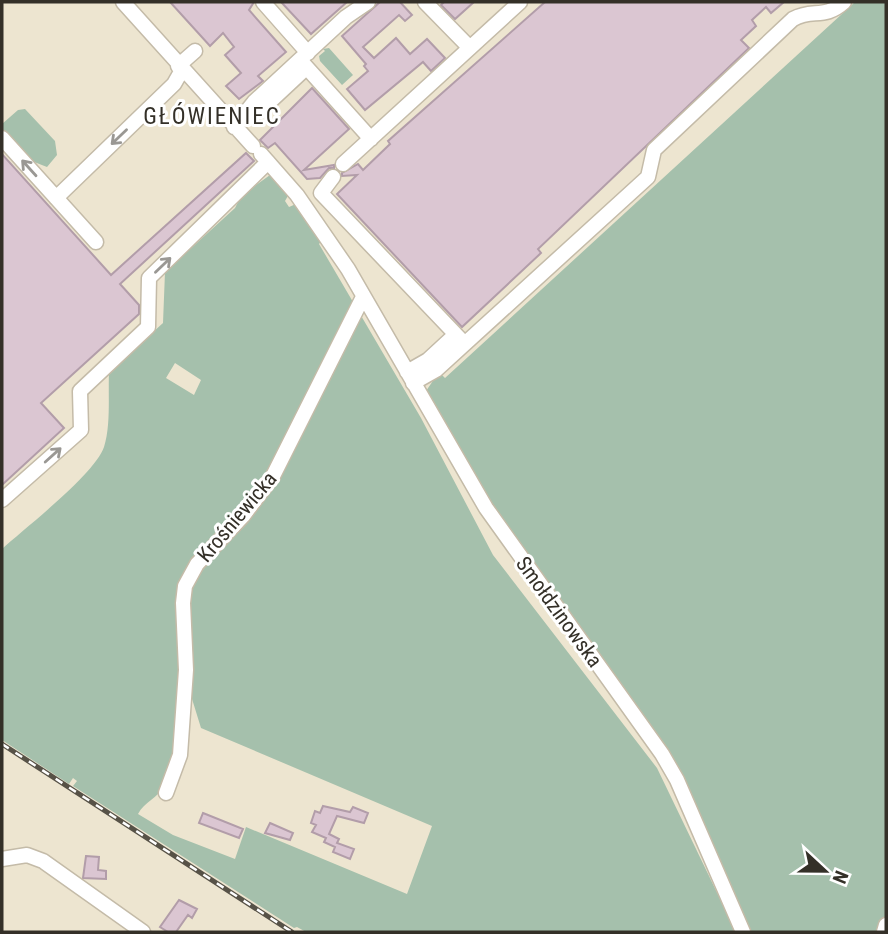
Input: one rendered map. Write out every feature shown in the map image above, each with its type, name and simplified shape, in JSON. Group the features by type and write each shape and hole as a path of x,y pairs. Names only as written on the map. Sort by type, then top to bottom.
{"street":[{"name":"Smołdzinowska","path":"123,2 180,68 238,124 291,187 331,243 500,529 662,754 677,780 743,932"},
{"path":"263,2 305,60 371,139"},
{"path":"238,124 261,110 346,17 368,2"},
{"path":"425,2 470,48"},
{"path":"343,164 520,2"},
{"path":"410,377 428,360 459,340 648,177 654,150 793,19 802,15 831,13 844,2"},
{"path":"56,198 174,84 180,68 195,51"},
{"path":"2,138 96,242"},
{"path":"2,500 81,430 80,391 148,327 149,278 261,154"},
{"path":"321,193 333,177"},
{"path":"291,187 321,193 459,340"},
{"name":"Krośniewicka","path":"166,793 180,755 186,670 185,586 197,564 243,516 279,467 363,297"},
{"path":"2,859 27,855 39,859 143,932"},
{"path":"884,932 886,925"}],"green space":[{"path":"855,2 886,2 886,932 748,932 687,792 496,517 426,391 439,372 445,378"},
{"path":"329,48 353,75 342,85 320,61 319,56 325,51 323,49"},
{"path":"25,109 55,141 57,155 47,167 24,158 2,133 2,124 18,110"},
{"path":"270,175 289,194 285,201 289,207 296,204 323,239 319,244 421,418 493,555 657,768 736,932 306,932 294,928 73,786 77,781 73,778 69,784 2,740 2,549 74,486 98,458 108,429 109,372 163,323 165,272 235,208 241,196","holes":["175,363 201,380 194,395 166,378","180,660 201,728 432,826 407,894 246,827 235,859 173,835 138,814 161,790 175,757 179,724"]}],"building":[{"path":"170,2 254,2 249,10 286,52 258,76 263,81 239,99 226,86 241,73 225,55 234,47 223,33 210,46"},
{"path":"281,2 347,2 311,34"},
{"path":"380,2 400,2 412,15 405,21 399,15 363,47 374,58 396,38 410,54 427,39 445,58 431,71 423,62 365,110 347,89 368,71 364,66 366,64 342,36"},
{"path":"444,2 474,2 455,19 441,5"},
{"path":"545,2 784,2 771,13 766,7 752,20 756,26 741,40 749,48 538,249 541,253 462,327 337,194 357,175 342,176 342,173 358,164 363,170 390,144 388,141"},
{"path":"312,88 349,129 304,170 334,165 334,168 329,168 320,178 307,179 275,143 268,148 260,140"},
{"path":"246,153 254,161 120,284 139,305 139,314 41,403 64,428 2,485 2,154 111,275"},
{"path":"323,806 350,812 353,807 368,813 364,823 337,816 329,834 339,839 337,843 354,849 350,859 333,852 335,847 324,842 326,838 312,832 316,825 311,823 315,811 320,813"},
{"path":"203,813 243,829 239,838 199,823"},
{"path":"270,823 293,833 290,840 265,833"},
{"path":"86,856 99,857 98,870 106,871 106,879 83,878"},
{"path":"179,900 197,909 192,918 188,915 176,932 168,932 160,927"}],"railway":[{"path":"2,744 292,932"}],"district":[{"name":"GŁÓWIENIEC","path":"212,116"}]}
